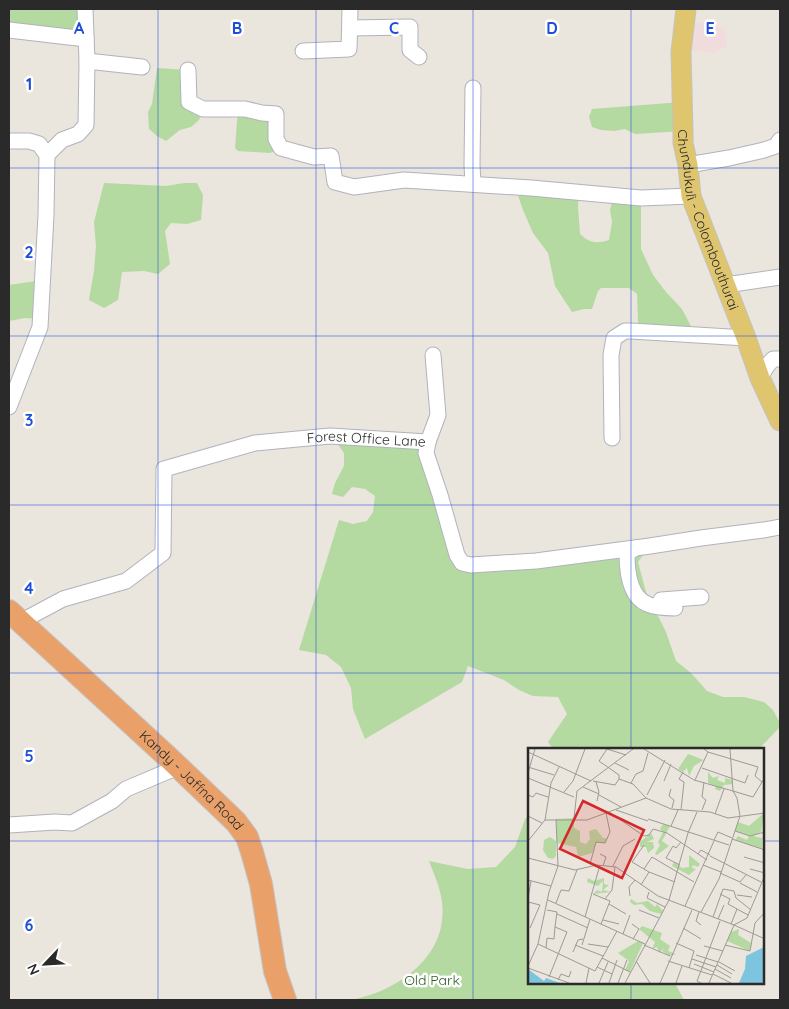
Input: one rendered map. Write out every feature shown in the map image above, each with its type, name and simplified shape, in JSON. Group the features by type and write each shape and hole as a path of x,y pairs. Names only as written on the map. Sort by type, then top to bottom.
{"highway":[{"name":"Kandy - Jaffna Road","path":"14,617 178,767 236,822 247,837 261,884 275,971 285,1000"}],"main road":[{"name":"Chundukuli - Colombouthurai","path":"686,9 682,52 683,144 688,165 690,196 726,285 760,378 780,419"}],"street":[{"path":"47,154 62,140 78,134 86,125 87,61 85,9"},
{"path":"303,51 349,49 350,9"},
{"path":"350,28 410,27 410,50 419,58"},
{"path":"9,30 86,39"},
{"path":"87,61 142,67"},
{"path":"188,70 189,102 203,109 245,109 276,114 276,139 281,148 314,157 331,156 335,182 354,187 404,180 531,188 641,198 690,196"},
{"path":"473,88 473,184"},
{"path":"688,165 764,150 776,146 780,140"},
{"path":"9,141 29,141 39,144 47,154 40,327 9,407"},
{"path":"726,285 780,276"},
{"path":"612,438 611,356 614,338 625,331 746,338"},
{"path":"428,442 438,416 433,355"},
{"path":"760,378 773,360 780,359"},
{"name":"Forest Office Lane","path":"14,617 63,599 126,581 163,553 164,469 255,443 330,436 428,442 426,453 457,555 462,563 471,565 536,561 780,527"},
{"path":"635,548 627,554 627,568 632,588 639,599 646,604 675,608"},
{"path":"646,604 656,600 702,596"},
{"path":"9,825 55,822 72,824 112,801 126,790 178,767"}],"shaded area":[{"path":"693,22 710,23 725,30 727,47 712,53 692,50"}],"green space":[{"path":"9,9 82,9 86,39 9,30"},
{"path":"157,68 188,70 189,102 203,109 199,120 191,127 180,130 166,141 149,129 148,112 152,104"},
{"path":"682,102 683,131 635,134 625,129 614,131 601,130 592,127 589,117 592,109"},
{"path":"238,109 276,114 281,148 270,153 238,151 235,148"},
{"path":"104,183 166,186 197,183 203,195 201,220 187,224 171,223 165,231 170,264 158,274 144,271 122,272 118,300 104,308 89,300 96,246 94,222"},
{"path":"515,187 579,192 580,234 590,241 596,242 609,240 612,222 610,210 614,196 641,198 641,249 653,275 682,309 696,336 650,332 638,322 637,294 629,288 601,288 598,291 592,309 572,312 555,286 548,253 533,233"},
{"path":"43,280 40,319 25,318 9,321 9,285"},
{"path":"428,442 462,563 650,546 638,562 646,592 666,632 676,661 691,673 707,691 723,697 744,697 764,702 773,710 780,723 780,727 760,748 552,748 548,742 567,714 558,697 533,696 519,690 504,680 468,666 462,682 365,739 353,709 351,688 341,667 326,655 299,650 339,520 353,524 367,521 373,512 375,496 365,489 352,487 343,497 332,494 335,483 344,466 344,453 337,443"},
{"name":"Old Park","path":"528,816 528,984 676,984 684,1000 352,1000 385,989 398,982 420,965 435,943 440,931 442,902 429,861 468,869 496,867 515,847 525,819"}]}
